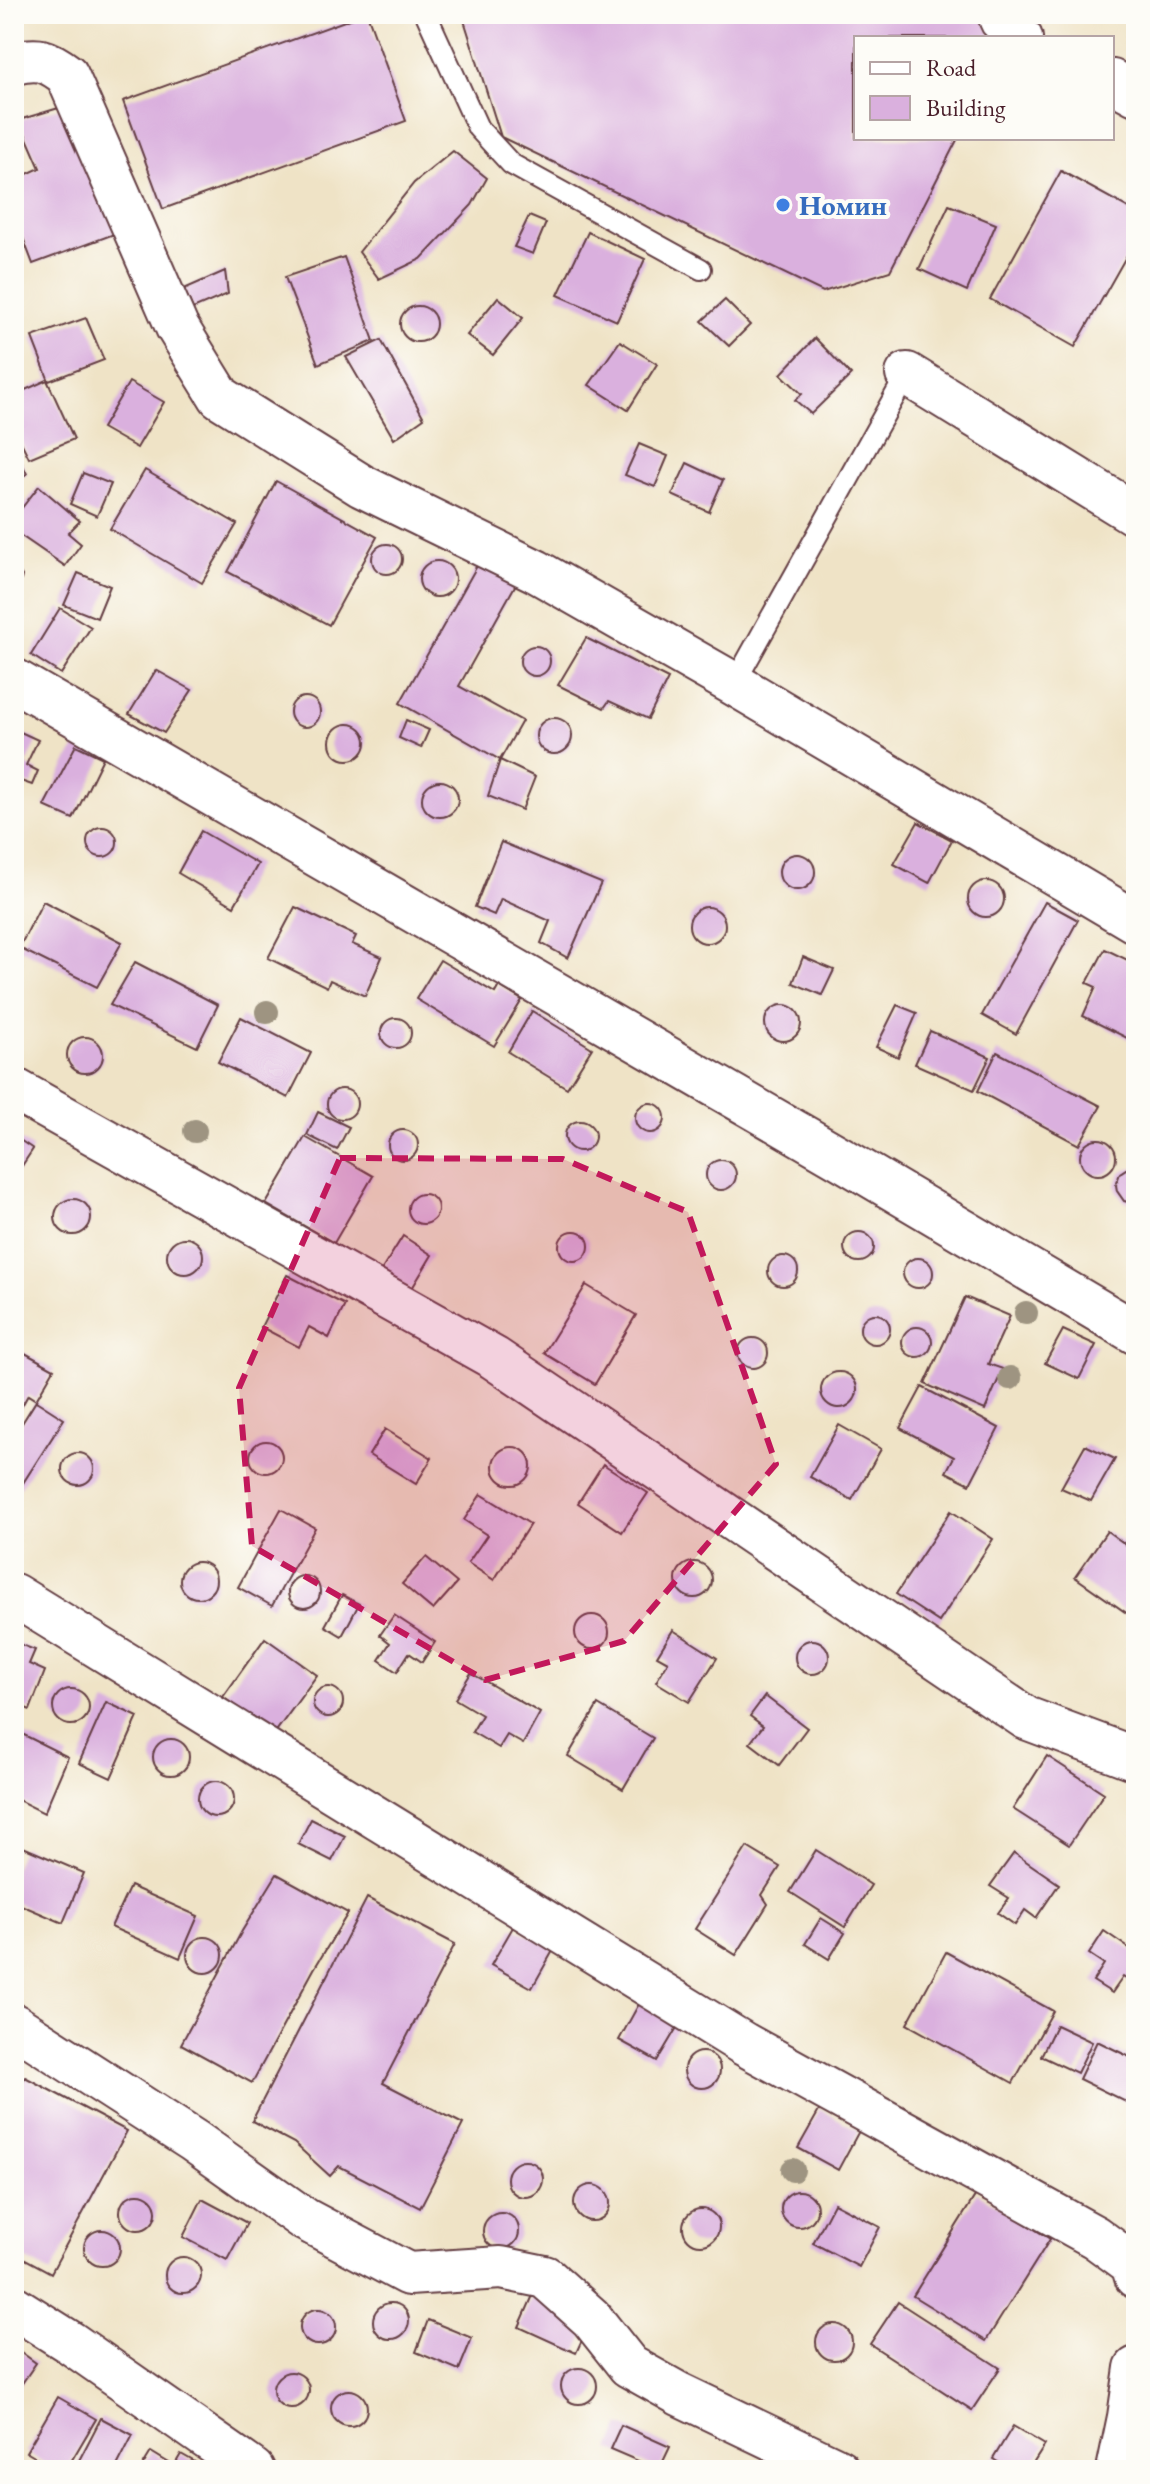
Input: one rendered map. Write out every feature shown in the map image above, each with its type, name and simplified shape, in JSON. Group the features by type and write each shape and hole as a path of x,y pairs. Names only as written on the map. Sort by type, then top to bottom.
{"street":[{"path":"999,14 1001,20 1019,36"},
{"path":"14,63 31,59 50,63 67,75 177,327 220,397 362,486 536,571 734,684 1136,922"},
{"path":"1114,82 1136,94"},
{"path":"907,374 1136,515"},
{"path":"14,680 842,1159 1136,1333"},
{"path":"14,1089 494,1358 1026,1718 1136,1759"},
{"path":"14,1595 744,2044 1095,2237 1132,2264 1136,2277"},
{"path":"14,2025 194,2141 304,2219 408,2274 501,2268 545,2277 591,2318 629,2366 679,2394 838,2470"},
{"path":"14,2307 253,2470"},
{"path":"1118,2470 1133,2417 1136,2368"}],"lane":[{"path":"426,14 478,128 511,164 701,269"},
{"path":"734,684 907,374"}],"highlighted area":[{"path":"340,1158 563,1159 688,1212 776,1464 624,1641 485,1680 252,1546 239,1388"}],"building":[{"path":"367,14 406,121 163,209 123,101"},
{"name":"Номин","path":"465,14 982,14 991,36 854,36 854,140 957,140 890,271 823,292 501,137 463,17"},
{"path":"62,107 117,233 33,264 14,214 14,154 23,176 40,168 19,120"},
{"path":"453,151 487,178 472,205 421,259 379,279 359,252 414,183"},
{"path":"1061,171 1136,212 1136,239 1075,347 990,299"},
{"path":"949,205 996,224 967,291 919,269"},
{"path":"529,216 546,223 533,254 514,247"},
{"path":"588,232 645,259 617,321 558,295"},
{"path":"344,257 374,341 318,364 285,277"},
{"path":"225,271 228,294 193,309 184,289"},
{"path":"498,297 523,318 493,355 467,335"},
{"path":"725,300 750,325 729,346 702,321"},
{"path":"418,306 431,311 436,324 431,337 418,342 405,337 400,324 405,311"},
{"path":"86,318 104,360 49,381 32,337"},
{"path":"815,338 851,375 811,414 795,400 802,394 781,374"},
{"path":"381,340 424,418 394,439 346,357"},
{"path":"620,341 657,364 628,410 589,385"},
{"path":"47,380 74,439 29,458 14,428 14,395"},
{"path":"129,382 164,402 137,448 102,428"},
{"path":"639,444 668,456 655,487 625,475"},
{"path":"14,446 27,474 14,480"},
{"path":"687,463 723,480 709,512 672,495"},
{"path":"145,470 237,524 202,583 110,529"},
{"path":"83,473 111,484 97,516 70,504"},
{"path":"276,481 377,537 329,625 228,572"},
{"path":"39,486 80,521 68,533 81,544 65,566 14,531 14,518"},
{"path":"387,544 398,548 402,559 398,570 387,574 376,570 372,559 376,548"},
{"path":"437,561 450,566 455,579 450,592 437,597 424,592 419,579 424,566"},
{"path":"14,563 22,576 14,594"},
{"path":"478,564 516,584 459,686 522,721 500,760 400,703"},
{"path":"78,573 110,586 97,618 64,605"},
{"path":"60,608 91,627 61,674 31,655"},
{"path":"586,638 668,679 648,719 609,701 604,708 558,685"},
{"path":"535,646 546,650 550,661 546,672 535,676 524,672 520,661 524,650"},
{"path":"156,670 192,690 164,733 129,714"},
{"path":"305,697 316,701 320,712 316,723 305,727 294,723 290,712 294,701"},
{"path":"554,718 567,723 572,736 567,749 554,754 541,749 536,736 541,723"},
{"path":"406,720 429,730 421,748 399,738"},
{"path":"348,724 361,729 366,742 361,755 348,760 335,755 330,742 335,729"},
{"path":"14,729 38,740 26,765 38,771 32,785 18,780 14,788"},
{"path":"76,745 103,758 73,819 44,806"},
{"path":"500,760 535,777 522,810 488,796"},
{"path":"440,781 453,786 458,799 453,812 440,817 427,812 422,799 427,786"},
{"path":"918,822 952,840 929,883 894,864"},
{"path":"102,827 112,832 117,842 112,852 102,857 92,852 87,842 92,832"},
{"path":"201,831 258,864 234,906 178,873"},
{"path":"501,842 601,883 568,958 541,943 550,921 501,899 494,915 475,907"},
{"path":"797,854 810,859 815,872 810,885 797,890 784,885 779,872 784,859"},
{"path":"986,881 999,886 1004,899 999,912 986,917 973,912 968,899 973,886"},
{"path":"43,901 122,942 97,987 19,948"},
{"path":"1045,902 1078,920 1016,1034 982,1015"},
{"path":"295,907 356,936 352,944 382,957 365,996 330,980 327,987 268,958"},
{"path":"707,907 720,912 725,925 720,938 707,943 694,938 689,925 694,912"},
{"path":"1105,949 1136,964 1135,1042 1083,1016 1096,987 1087,983"},
{"path":"803,957 834,970 822,995 793,983"},
{"path":"440,960 495,993 499,986 522,1000 494,1046 416,999"},
{"path":"135,962 218,1005 197,1047 110,1005"},
{"path":"783,1005 796,1010 801,1023 796,1036 783,1041 770,1036 765,1023 770,1010"},
{"path":"897,1005 917,1013 898,1057 876,1047"},
{"path":"532,1011 592,1048 567,1088 508,1052"},
{"path":"241,1017 311,1053 288,1098 218,1062"},
{"path":"396,1018 402,1019 410,1027 410,1039 402,1047 396,1048 390,1047 382,1039 381,1033 382,1027 390,1019"},
{"path":"930,1031 990,1057 974,1090 915,1064"},
{"path":"85,1037 98,1042 103,1055 98,1068 85,1073 72,1068 67,1055 72,1042"},
{"path":"997,1052 1101,1106 1079,1145 978,1091"},
{"path":"342,1089 348,1090 356,1098 356,1110 348,1118 342,1119 336,1118 328,1110 327,1104 328,1098 336,1090"},
{"path":"650,1103 660,1108 665,1118 660,1128 650,1133 640,1128 635,1118 640,1108"},
{"path":"318,1112 349,1127 337,1150 307,1135"},
{"path":"580,1121 590,1126 595,1136 590,1146 580,1151 570,1146 565,1136 570,1126"},
{"path":"403,1130 413,1135 418,1145 413,1155 403,1160 393,1155 388,1145 393,1135"},
{"path":"14,1136 33,1149 14,1178"},
{"path":"305,1137 373,1176 334,1243 266,1204"},
{"path":"1098,1139 1111,1144 1116,1157 1111,1170 1098,1175 1085,1170 1080,1157 1085,1144"},
{"path":"721,1160 727,1161 735,1169 735,1181 727,1189 721,1190 715,1189 707,1181 706,1175 707,1169 715,1161"},
{"path":"1136,1167 1136,1204 1124,1201 1116,1185 1120,1173"},
{"path":"423,1194 433,1199 438,1209 433,1219 423,1224 413,1219 408,1209 413,1199"},
{"path":"73,1199 85,1205 91,1217 85,1229 73,1235 61,1229 55,1217 61,1205"},
{"path":"574,1231 584,1236 589,1246 584,1256 574,1261 564,1256 559,1246 564,1236"},
{"path":"859,1232 865,1233 873,1241 873,1253 865,1261 859,1262 853,1261 845,1253 844,1247 845,1241 853,1233"},
{"path":"403,1236 432,1255 411,1290 381,1271"},
{"path":"185,1238 198,1243 203,1256 198,1269 185,1274 172,1269 167,1256 172,1243"},
{"path":"783,1256 789,1257 797,1265 797,1277 789,1285 783,1286 777,1285 769,1277 768,1271 769,1265 777,1257"},
{"path":"918,1258 928,1263 933,1273 928,1283 918,1288 908,1283 903,1273 908,1263"},
{"path":"287,1275 345,1305 329,1338 309,1327 299,1347 261,1327"},
{"path":"586,1285 636,1315 595,1384 544,1353"},
{"path":"965,1297 1010,1316 988,1364 1003,1369 985,1410 925,1384"},
{"path":"875,1314 881,1315 889,1323 889,1335 881,1343 875,1344 869,1343 861,1335 860,1329 861,1323 869,1315"},
{"path":"917,1327 927,1332 932,1342 927,1352 917,1357 907,1352 902,1342 907,1332"},
{"path":"1063,1330 1096,1345 1079,1379 1045,1363"},
{"path":"753,1338 759,1339 767,1347 767,1359 759,1367 753,1368 747,1367 739,1359 738,1353 739,1347 747,1339"},
{"path":"14,1347 54,1369 36,1400 28,1395 18,1413 14,1411"},
{"path":"839,1372 852,1377 857,1390 852,1403 839,1408 826,1403 821,1390 826,1377"},
{"path":"922,1387 999,1428 970,1484 946,1472 954,1457 900,1428"},
{"path":"36,1401 64,1419 14,1497 14,1464 18,1458 14,1456 14,1436"},
{"path":"839,1425 881,1449 852,1500 810,1477"},
{"path":"385,1429 432,1458 416,1484 369,1455"},
{"path":"266,1441 277,1446 282,1457 277,1468 266,1473 255,1468 250,1457 255,1446"},
{"path":"1085,1445 1115,1459 1091,1501 1061,1488"},
{"path":"512,1447 525,1453 531,1466 525,1479 512,1485 499,1479 493,1466 499,1453"},
{"path":"78,1453 89,1458 94,1469 89,1480 78,1485 67,1480 62,1469 67,1458"},
{"path":"603,1464 648,1493 622,1532 578,1503"},
{"path":"481,1494 530,1524 494,1580 468,1563 487,1535 464,1520"},
{"path":"281,1509 315,1528 272,1606 238,1587"},
{"path":"951,1511 993,1539 939,1622 896,1594"},
{"path":"1107,1531 1136,1552 1136,1603 1128,1614 1075,1577"},
{"path":"426,1557 457,1583 433,1610 402,1584"},
{"path":"198,1562 211,1567 216,1580 211,1593 198,1598 185,1593 180,1580 185,1567"},
{"path":"694,1562 707,1567 712,1580 707,1593 694,1598 681,1593 676,1580 681,1567"},
{"path":"304,1576 315,1581 320,1592 315,1603 304,1608 293,1603 288,1592 293,1581"},
{"path":"342,1595 359,1604 342,1636 325,1626"},
{"path":"394,1615 435,1642 422,1662 409,1653 397,1672 379,1660 390,1643 380,1635"},
{"path":"592,1615 604,1620 609,1632 604,1644 592,1649 580,1644 575,1632 580,1620"},
{"path":"673,1630 717,1658 689,1702 656,1682 668,1662 657,1656"},
{"path":"265,1638 317,1675 274,1734 223,1697"},
{"path":"812,1640 824,1645 829,1657 824,1669 812,1674 800,1669 795,1657 800,1645"},
{"path":"14,1642 35,1650 29,1664 45,1671 30,1710 14,1703"},
{"path":"471,1673 540,1713 523,1744 507,1735 499,1748 472,1732 482,1715 455,1699"},
{"path":"328,1687 339,1691 343,1702 339,1713 328,1717 317,1713 313,1702 317,1691"},
{"path":"71,1689 84,1694 89,1707 84,1720 71,1725 58,1720 53,1707 58,1694"},
{"path":"765,1696 807,1728 779,1765 750,1743 763,1726 750,1716"},
{"path":"106,1702 138,1717 111,1778 79,1763"},
{"path":"598,1705 653,1738 623,1789 568,1756"},
{"path":"14,1730 68,1757 44,1813 14,1798"},
{"path":"171,1739 184,1744 189,1757 184,1770 171,1775 158,1770 153,1757 158,1744"},
{"path":"1047,1756 1104,1793 1069,1845 1013,1809"},
{"path":"216,1781 229,1786 234,1799 229,1812 216,1817 203,1812 198,1799 203,1786"},
{"path":"311,1819 345,1836 332,1861 298,1844"},
{"path":"23,1847 84,1873 63,1923 14,1902 14,1869"},
{"path":"747,1847 780,1867 762,1895 768,1904 736,1955 695,1929"},
{"path":"816,1850 871,1885 845,1927 790,1892"},
{"path":"1014,1853 1059,1884 1036,1918 1025,1910 1015,1925 998,1913 1009,1898 990,1886"},
{"path":"277,1874 348,1913 252,2083 181,2044 242,1931"},
{"path":"130,1886 198,1916 180,1958 111,1927"},
{"path":"367,1898 455,1944 383,2083 463,2124 420,2208 339,2166 330,2176 294,2143 252,2121"},
{"path":"821,1918 845,1933 829,1959 805,1944"},
{"path":"513,1927 554,1949 532,1988 491,1965"},
{"path":"1104,1931 1136,1953 1134,1984 1123,1977 1112,1993 1093,1981 1104,1964 1089,1954"},
{"path":"205,1937 218,1942 223,1955 218,1968 205,1973 192,1968 187,1955 192,1942"},
{"path":"946,1952 1053,2011 1013,2083 907,2024"},
{"path":"640,2002 679,2024 657,2061 619,2040"},
{"path":"1056,2025 1092,2042 1077,2073 1041,2056"},
{"path":"1097,2041 1136,2060 1136,2107 1079,2079"},
{"path":"702,2052 715,2057 720,2070 715,2083 702,2088 689,2083 684,2070 689,2057"},
{"path":"25,2077 127,2131 51,2273 14,2253 14,2097"},
{"path":"820,2109 859,2131 838,2170 798,2148"},
{"path":"525,2161 538,2166 543,2179 538,2192 525,2197 512,2192 507,2179 512,2166"},
{"path":"592,2185 605,2190 610,2203 605,2216 592,2221 579,2216 574,2203 579,2190"},
{"path":"799,2191 812,2196 817,2209 812,2222 799,2227 786,2222 781,2209 786,2196"},
{"path":"977,2193 1050,2239 986,2341 913,2296"},
{"path":"138,2194 151,2199 156,2212 151,2225 138,2230 125,2225 120,2212 125,2199"},
{"path":"202,2199 247,2223 227,2260 183,2237"},
{"path":"834,2203 880,2227 859,2267 813,2243"},
{"path":"701,2209 714,2214 719,2227 714,2240 701,2245 688,2240 683,2227 688,2214"},
{"path":"501,2213 514,2218 519,2231 514,2244 501,2249 488,2244 483,2231 488,2218"},
{"path":"102,2230 115,2235 120,2248 115,2261 102,2266 89,2261 84,2248 89,2235"},
{"path":"183,2257 196,2262 201,2275 196,2288 183,2293 170,2288 165,2275 170,2262"},
{"path":"534,2293 586,2331 576,2353 519,2327"},
{"path":"898,2302 1000,2368 972,2410 870,2344"},
{"path":"391,2303 404,2308 409,2321 404,2334 391,2339 378,2334 373,2321 378,2308"},
{"path":"318,2309 331,2314 336,2327 331,2340 318,2345 305,2340 300,2327 305,2314"},
{"path":"428,2320 472,2338 459,2370 416,2352"},
{"path":"834,2324 847,2329 852,2342 847,2355 834,2360 821,2355 816,2342 821,2329"},
{"path":"14,2347 36,2363 14,2395"},
{"path":"579,2368 592,2373 597,2386 592,2399 579,2404 566,2399 561,2386 566,2373"},
{"path":"291,2372 304,2377 309,2390 304,2403 291,2408 278,2403 273,2390 278,2377"},
{"path":"349,2390 362,2395 367,2408 362,2421 349,2426 336,2421 331,2408 336,2395"},
{"path":"58,2397 96,2419 66,2470 57,2470 26,2452"},
{"path":"101,2418 133,2435 115,2470 74,2470"},
{"path":"621,2425 670,2447 659,2470 610,2449"},
{"path":"1013,2426 1045,2445 1029,2470 1011,2470 993,2459"},
{"path":"151,2452 174,2466 181,2454 209,2470 140,2470"}],"place":[{"name":"Номин","path":"783,205"}]}
